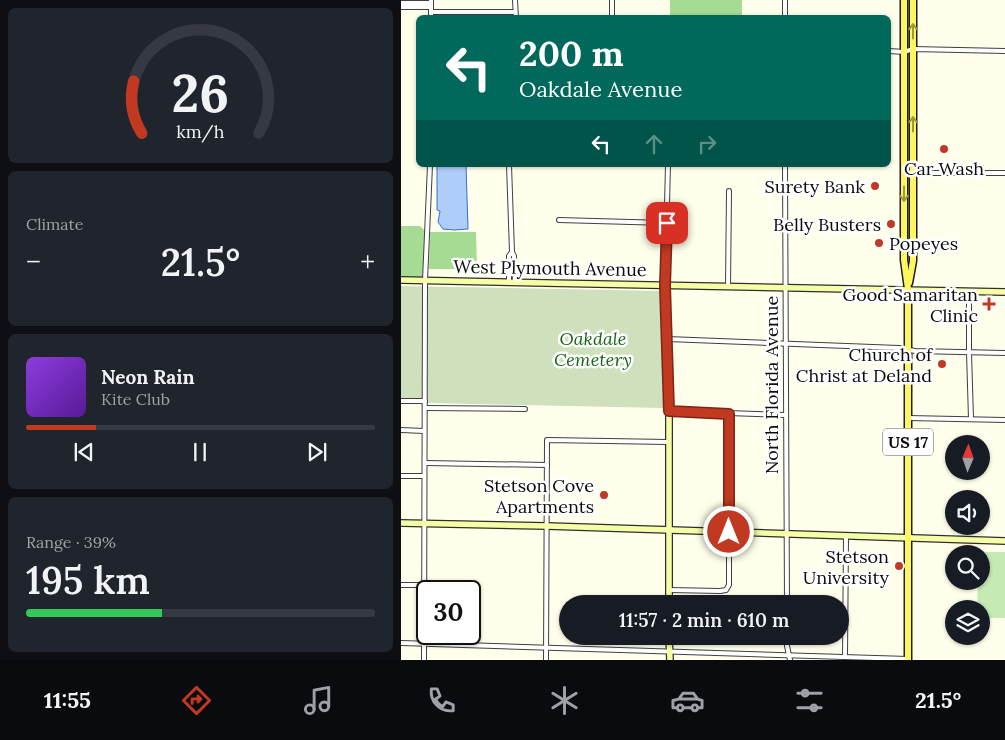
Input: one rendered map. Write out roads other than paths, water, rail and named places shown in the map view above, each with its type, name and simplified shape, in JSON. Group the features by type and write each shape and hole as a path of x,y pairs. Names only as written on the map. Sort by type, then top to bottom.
{"main road":[{"name":"US 17","path":"904,0 904,260 908,289 908,660"},
{"name":"US 17","path":"908,289 913,261 913,0"}],"street":[{"path":"401,5 431,3 431,12 515,12 515,0"},
{"path":"612,0 612,15"},
{"path":"785,0 785,15"},
{"path":"891,51 1005,51"},
{"path":"424,580 425,281 430,167"},
{"path":"509,167 512,252 514,256 512,283"},
{"path":"668,167 665,286 669,411 669,595"},
{"name":"North Florida Avenue","path":"785,167 784,288 787,595"},
{"path":"904,173 1005,173"},
{"path":"728,287 729,191"},
{"path":"559,220 667,223"},
{"name":"West Plymouth Avenue","path":"401,280 1005,292"},
{"path":"969,291 971,419"},
{"path":"667,339 1005,353"},
{"path":"401,401 425,401"},
{"path":"425,408 525,409"},
{"path":"669,411 785,416"},
{"path":"669,590 721,591 727,590 729,585 729,414"},
{"path":"908,418 1005,420"},
{"path":"401,430 425,431"},
{"path":"546,660 547,440 668,442"},
{"path":"425,462 547,465"},
{"path":"401,476 424,476"},
{"path":"401,523 1005,541"},
{"path":"845,657 846,536"},
{"path":"401,585 416,585"},
{"path":"401,643 416,644"},
{"path":"424,645 424,660"},
{"path":"464,645 732,653 790,658 845,657 908,660"},
{"path":"670,645 670,660"},
{"path":"787,645 790,658"},
{"path":"732,653 732,660"}],"water":[{"path":"437,167 466,167 468,229 443,229 438,222 440,211 437,210"}],"place":[{"name":"Car Wash","path":"944,149"},
{"name":"Surety Bank","path":"875,186"},
{"name":"Belly Busters","path":"891,224"},
{"name":"Popeyes","path":"879,243"},
{"name":"Good Samaritan Clinic","path":"989,304"},
{"name":"Church of Christ at Deland","path":"942,364"},
{"name":"Stetson Cove Apartments","path":"604,495"},
{"name":"Stetson University","path":"899,566"}],"park label":[{"name":"Oakdale Cemetery","path":"593,348"}]}
